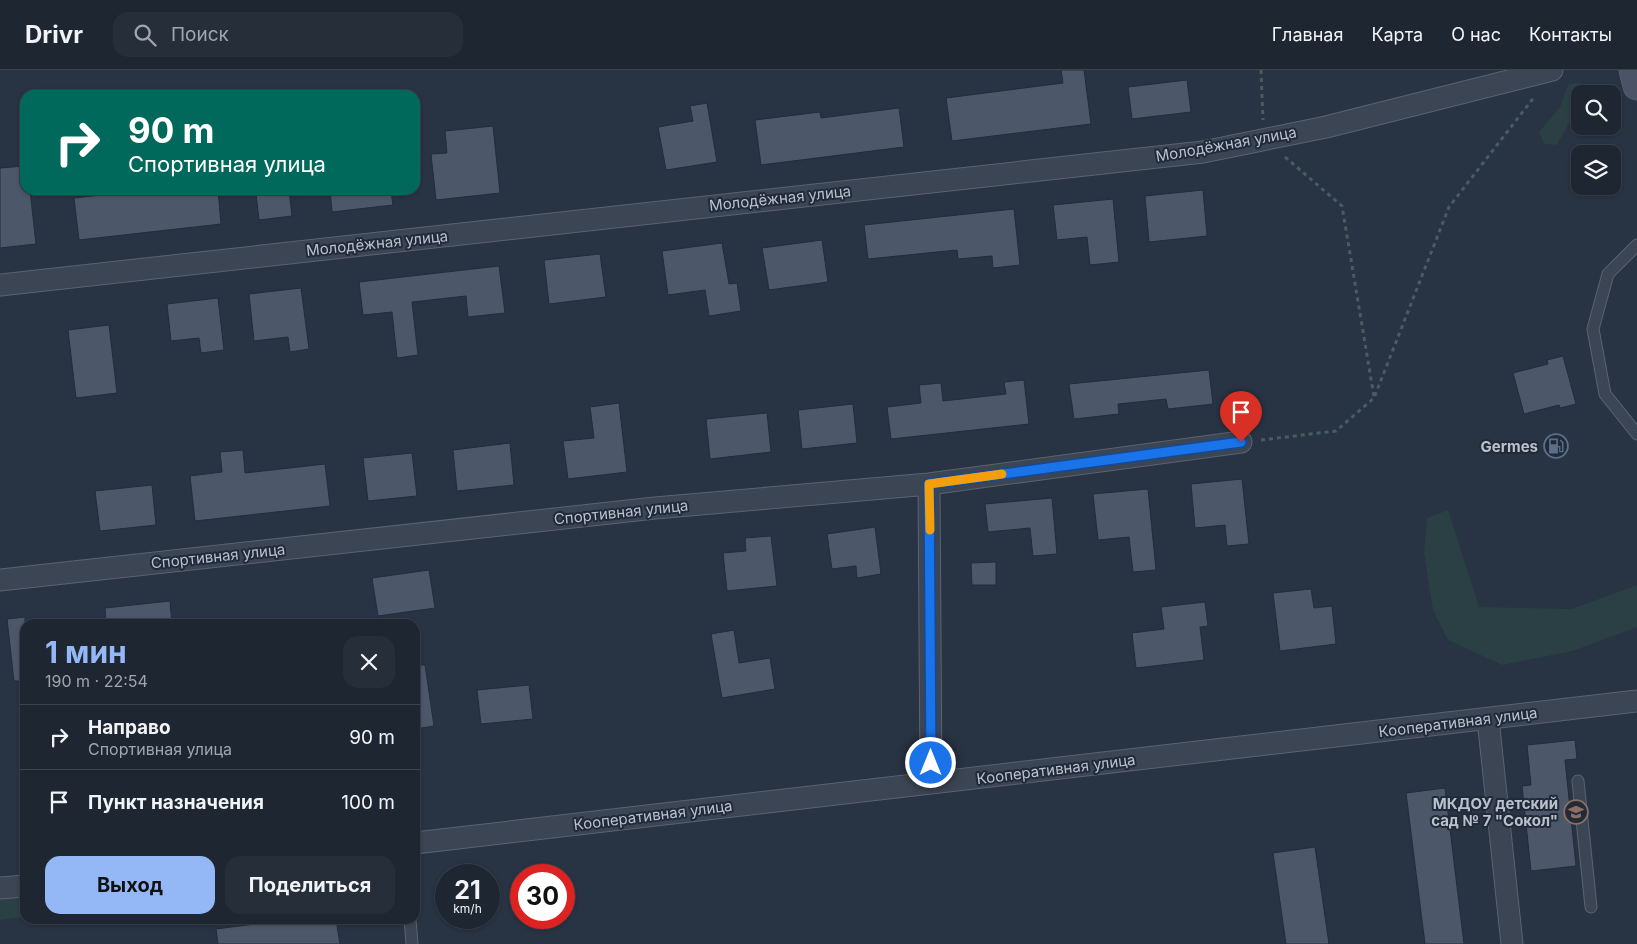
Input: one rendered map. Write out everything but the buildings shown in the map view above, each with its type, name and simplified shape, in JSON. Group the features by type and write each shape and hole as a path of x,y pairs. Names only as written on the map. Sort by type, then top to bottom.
{"street":[{"name":"Молодёжная улица","path":"0,285 1202,152 1326,126 1552,70"},
{"path":"1633,70 1637,86"},
{"name":"Спортивная улица","path":"0,580 645,509 929,484 1241,442"},
{"path":"929,484 931,783"},
{"name":"Кооперативная улица","path":"420,842 1637,701"},
{"path":"1488,719 1512,944"},
{"path":"0,888 20,886"}],"lane":[{"path":"1637,245 1608,274 1593,329 1605,394 1637,434"},
{"path":"1578,780 1591,906"},
{"path":"410,924 412,944"}],"path":[{"path":"1261,70 1264,139 1342,206 1374,398"},
{"path":"1241,442 1336,431 1374,398 1449,207 1538,93"}],"green space":[{"path":"1578,82 1586,85 1571,85 1571,123 1569,123 1557,145 1544,144 1539,132 1560,107 1568,85"},
{"path":"1448,510 1479,607 1572,609 1637,585 1637,627 1573,651 1502,665 1448,640 1433,610 1424,553 1427,518"},
{"path":"20,894 20,918 0,920 0,896"}],"slow traffic":[{"path":"930,530 929,484 1002,474"}],"place":[{"name":"Germes","path":"1556,446"},
{"name":"МКДОУ детский сад № 7 \"Сокол\"","path":"1576,812"}],"route":[{"path":"931,763 929,484 1241,442"}]}
